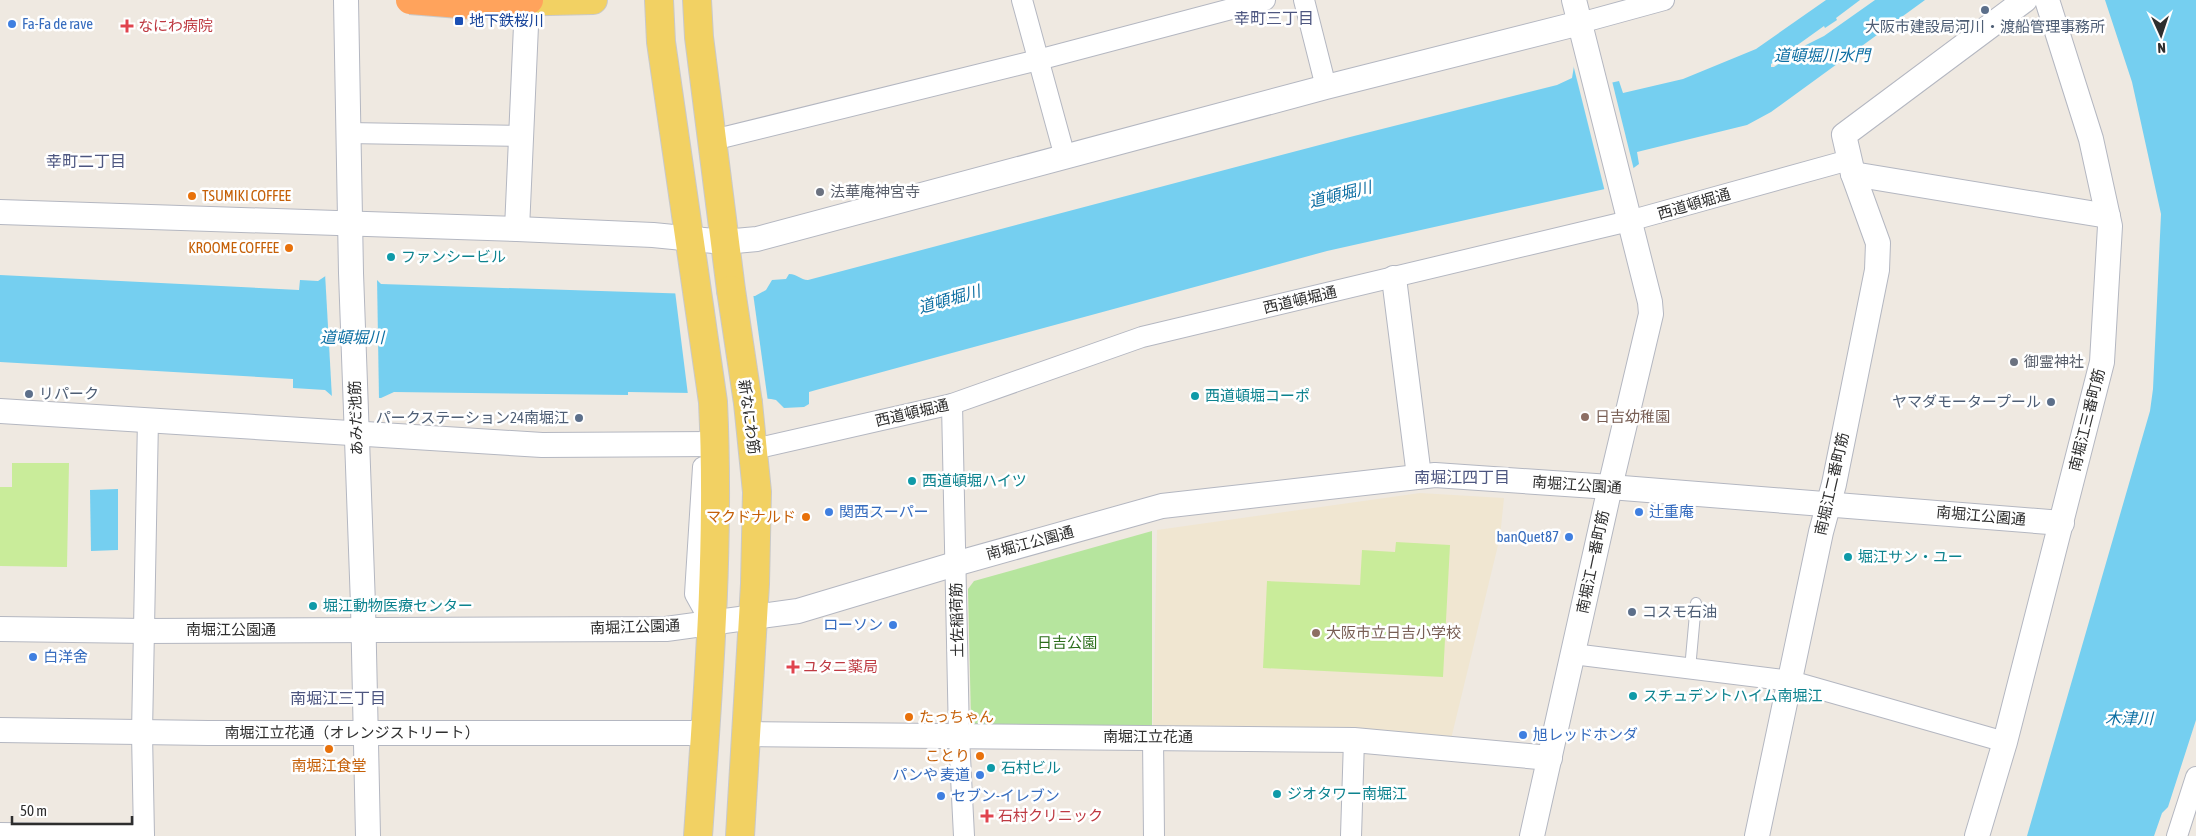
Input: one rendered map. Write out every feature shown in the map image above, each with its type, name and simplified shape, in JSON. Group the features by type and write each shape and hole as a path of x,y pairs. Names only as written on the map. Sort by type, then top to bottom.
{"highway":[{"path":"410,0 472,5 528,2"}],"main road":[{"path":"459,0 528,2 593,0"},
{"path":"659,0 661,42 713,402 715,444 716,484 711,622 698,836"},
{"name":"新なにわ筋","path":"697,0 699,37 724,242 754,449 757,492 753,617 740,836"}],"street":[{"name":"あみだ池筋","path":"346,0 351,273 368,836"},
{"path":"1022,0 1065,156"},
{"path":"713,140 1038,60 1266,0"},
{"path":"1304,0 1326,87"},
{"name":"南堀江一番町筋","path":"1532,836 1610,486 1651,314 1650,302 1574,0"},
{"path":"0,212 517,229 653,236 724,242 757,239 1326,87 1664,0"},
{"name":"南堀江二番町筋","path":"1757,836 1877,270 1878,243 1851,167 1844,135 2025,0"},
{"name":"南堀江三番町筋","path":"1977,836 2005,742 2102,362 2110,226 2091,139 2047,0"},
{"path":"517,229 528,2"},
{"path":"348,133 521,136"},
{"path":"1851,167 2108,216"},
{"name":"西道頓堀通","path":"754,449 952,404 1142,337 1394,278 1627,211 1851,167"},
{"path":"1394,278 1419,476"},
{"name":"土佐稲荷筋","path":"952,404 959,736 964,836"},
{"path":"0,411 542,445 715,444"},
{"path":"0,833 144,836 142,733 148,419"},
{"name":"南堀江公園通","path":"0,629 145,631 666,629 798,611 955,564 1162,506 1435,475 1610,486 2062,523"},
{"path":"1573,654 1791,682 2005,742"},
{"name":"南堀江立花通（オレンジストリート）","path":"0,730 142,733 705,733"},
{"name":"南堀江立花通","path":"745,734 1354,740 1550,758"},
{"path":"1153,737 1154,836"},
{"path":"1351,836 1354,740"},
{"path":"2177,836 2196,777"}],"lane":[{"path":"1690,668 1696,602"}],"shaded area":[{"name":"大阪市立日吉小学校","path":"1420,493 1504,498 1500,537 1451,739 1153,729 1157,530"}],"green space":[{"path":"12,463 69,463 67,567 0,566 0,487 12,487"},
{"name":"日吉公園","path":"1152,531 1152,728 978,727 971,720 968,589 974,581"},
{"path":"1396,542 1450,545 1443,677 1263,668 1267,581 1360,585 1362,550 1395,552"}],"water":[{"name":"道頓堀川","path":"1826,0 1860,0 1836,18 1837,20 1825,28 1824,26 1771,64 1771,67 1774,67 1806,45 1824,36 1875,0 1925,0 1771,112 1747,125 1637,152 1639,164 1605,189 1327,251 816,390 809,392 809,404 804,407 784,408 776,400 771,399 692,393 628,392 628,395 394,392 381,398 332,396 325,390 293,388 293,379 0,362 0,275 299,290 300,280 318,281 327,275 377,280 381,284 755,296 766,290 772,280 786,279 789,274 808,280 1350,137 1557,85 1572,78 1574,66 1610,83 1619,81 1623,93 1683,79 1756,49"},
{"name":"木津川","path":"2105,0 2196,0 2196,720 2168,807 2162,813 2154,836 2027,836 2150,411 2153,389 2161,214 2132,82"},
{"path":"118,489 118,550 91,551 90,490"}],"pier":[{"path":"1573,64 1612,81 1634,170 1605,192"},
{"path":"325,273 377,277 379,400 332,398"},
{"path":"675,291 753,293 768,402 688,395"}],"place":[{"name":"大阪市建設局河川・渡船管理事務所","path":"1985,10"},
{"name":"地下鉄桜川","path":"459,21"},
{"name":"Fa-Fa de rave","path":"12,24"},
{"name":"なにわ病院","path":"127,26"},
{"name":"法華庵神宮寺","path":"820,192"},
{"name":"TSUMIKI COFFEE","path":"192,196"},
{"name":"KROOME COFFEE","path":"289,248"},
{"name":"ファンシービル","path":"391,257"},
{"name":"御霊神社","path":"2014,362"},
{"name":"リパーク","path":"29,394"},
{"name":"西道頓堀コーポ","path":"1195,396"},
{"name":"ヤマダモータープール","path":"2051,402"},
{"name":"日吉幼稚園","path":"1585,417"},
{"name":"パークステーション24南堀江","path":"579,418"},
{"name":"西道頓堀ハイツ","path":"912,481"},
{"name":"関西スーパー","path":"829,512"},
{"name":"辻重庵","path":"1639,512"},
{"name":"マクドナルド","path":"806,517"},
{"name":"banQuet87","path":"1569,537"},
{"name":"堀江サン・ユー","path":"1848,557"},
{"name":"堀江動物医療センター","path":"313,606"},
{"name":"コスモ石油","path":"1632,612"},
{"name":"ローソン","path":"893,625"},
{"name":"大阪市立日吉小学校","path":"1316,633"},
{"name":"白洋舍","path":"33,657"},
{"name":"ユタニ薬局","path":"793,667"},
{"name":"スチュデントハイム南堀江","path":"1633,696"},
{"name":"たっちゃん","path":"909,717"},
{"name":"旭レッドホンダ","path":"1523,735"},
{"name":"南堀江食堂","path":"329,749"},
{"name":"ことり","path":"980,756"},
{"name":"石村ビル","path":"991,768"},
{"name":"パンや 麦道","path":"980,775"},
{"name":"ジオタワー南堀江","path":"1277,794"},
{"name":"セブン-イレブン","path":"941,796"},
{"name":"石村クリニック","path":"987,816"}],"district":[{"name":"幸町三丁目","path":"1274,18"},
{"name":"幸町二丁目","path":"86,161"},
{"name":"南堀江四丁目","path":"1462,477"},
{"name":"南堀江三丁目","path":"338,698"}],"water label":[{"name":"道頓堀川水門","path":"1822,55"}]}
